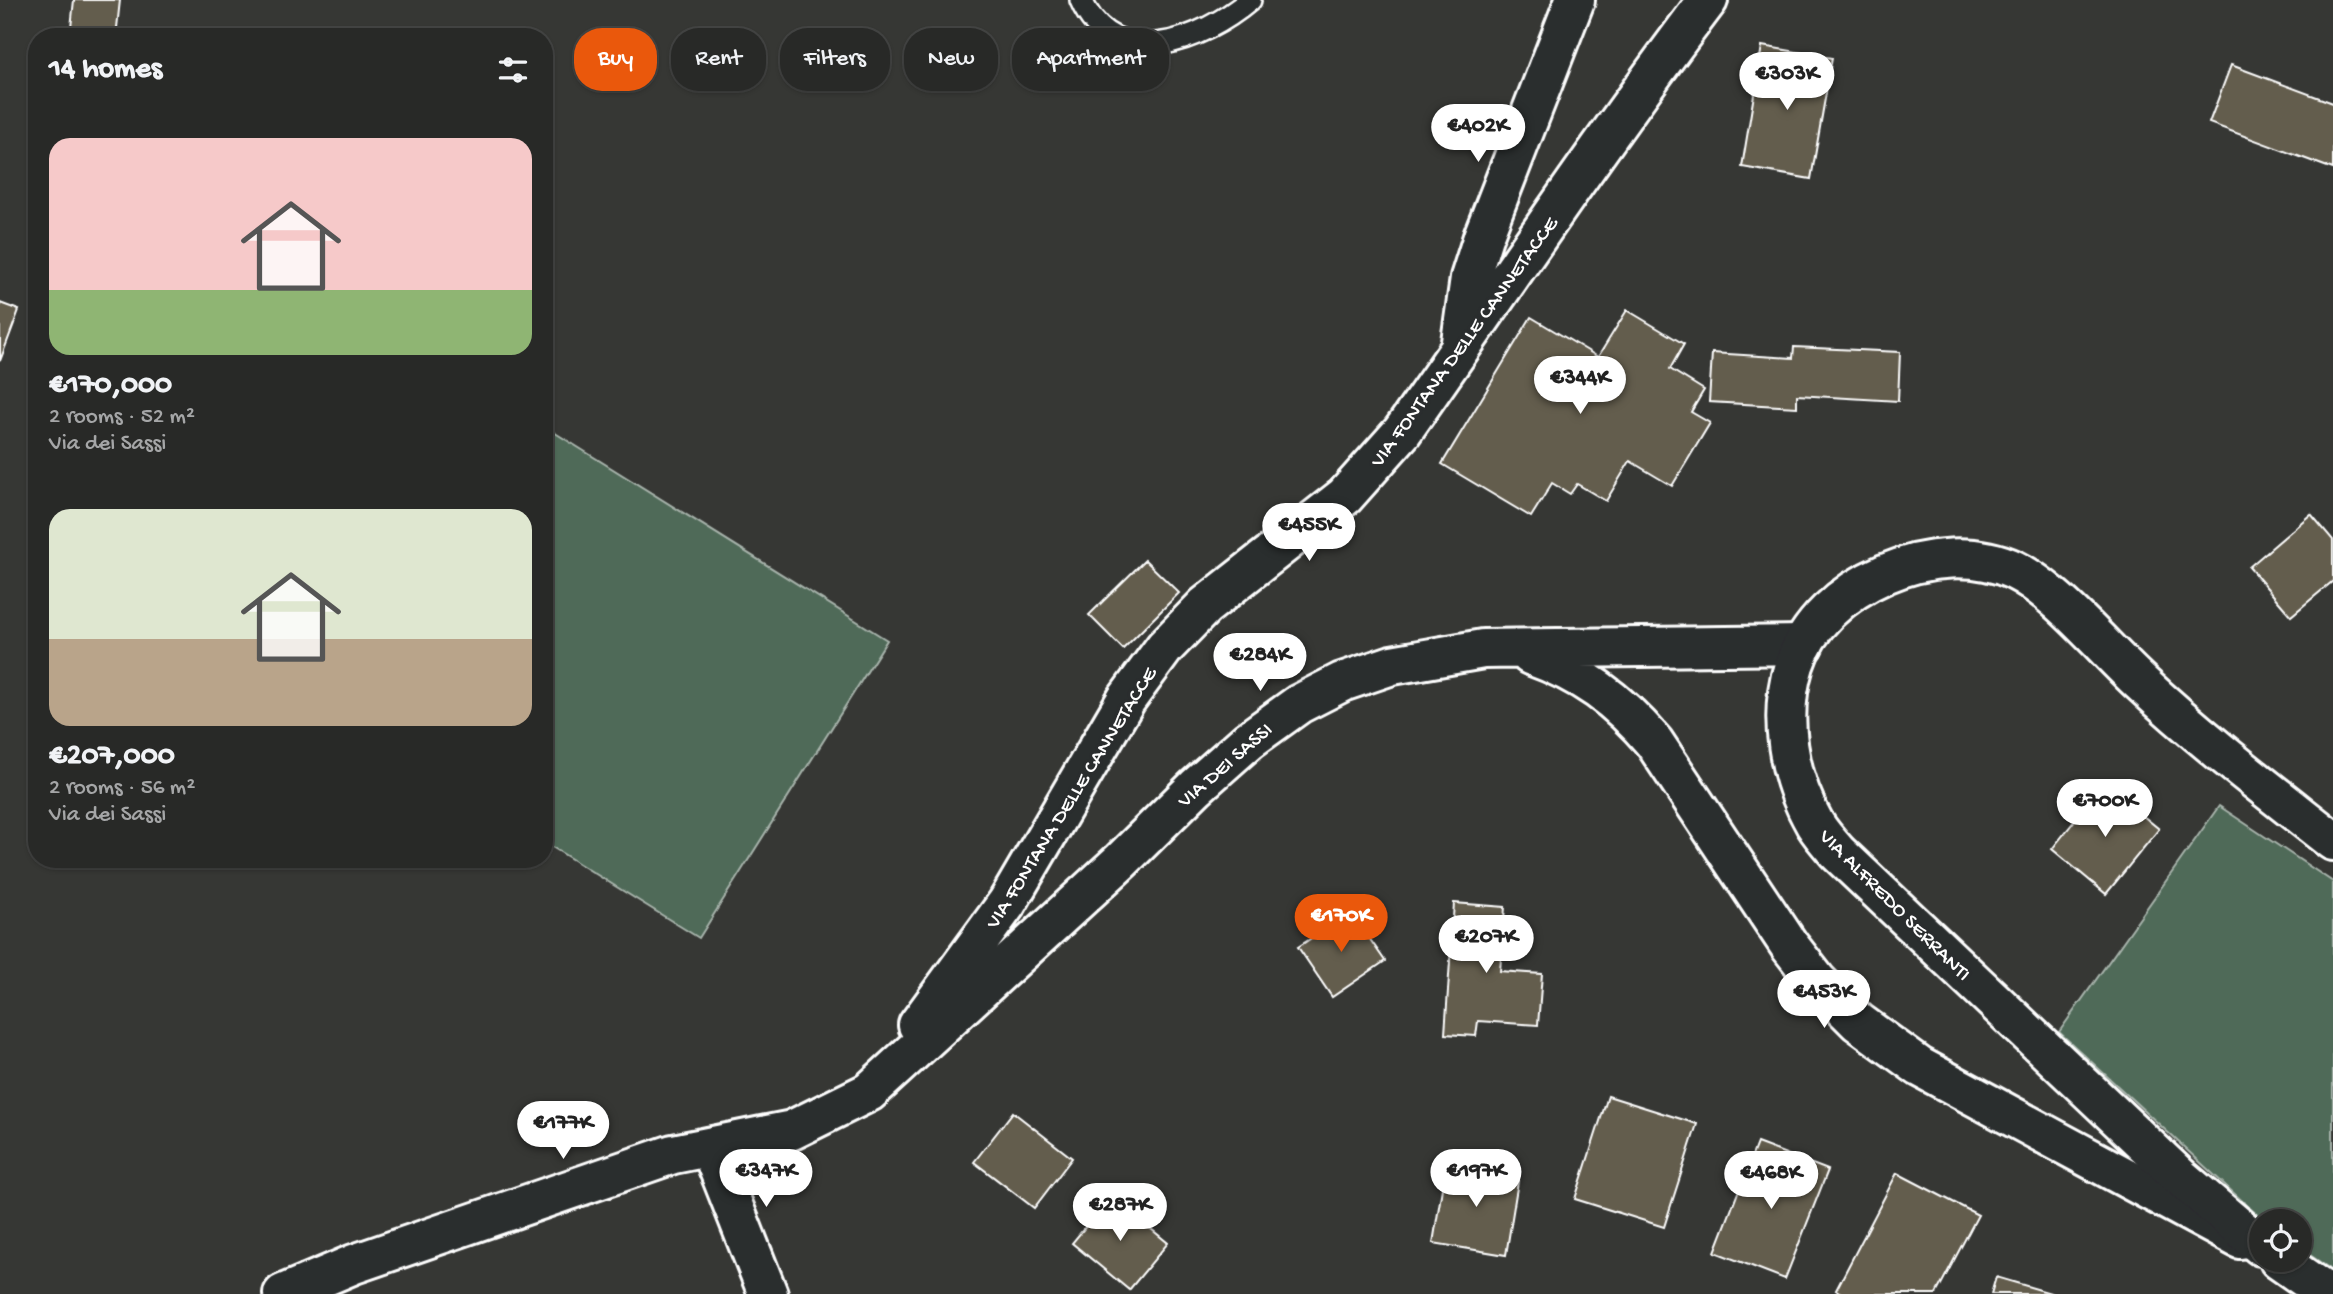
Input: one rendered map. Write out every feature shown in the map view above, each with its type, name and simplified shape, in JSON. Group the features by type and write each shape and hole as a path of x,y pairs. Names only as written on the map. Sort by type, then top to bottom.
{"street":[{"path":"1460,349 1470,278 1482,237 1574,0"},
{"name":"VIA FONTANA DELLE CANNETACCE","path":"869,1092 1007,903 1126,700 1165,647 1205,606 1345,496 1402,432 1637,94 1708,0"},
{"name":"VIA ALFREDO SERRANTI","path":"2249,1238 2181,1178 1838,853 1815,824 1801,794 1787,736 1787,696 1791,675 1803,645 1817,623 1843,598 1863,584 1913,564 1950,559 1986,562 2010,568 2029,578 2061,605 2195,731 2333,841"},
{"name":"VIA DEI SASSI","path":"869,1092 1121,861 1196,787 1273,721 1342,682 1392,665 1453,653 1508,648 1803,645"},
{"path":"1508,648 1569,670 1616,702 1637,722 1654,742 1789,946 1817,981 1858,1022 1920,1067 2249,1242"},
{"path":"283,1294 354,1264 673,1154 792,1130 869,1092"},
{"path":"710,1147 768,1294"},
{"path":"2296,1272 2328,1294"}],"lane":[{"path":"1081,0 1093,22 1104,32 1130,42 1148,45 1202,33 1250,0"}],"green space":[{"path":"553,432 887,640 699,938 553,848"},
{"path":"2219,806 2333,882 2333,1271 2312,1256 2312,1209 2251,1209 2059,1032"}],"building":[{"path":"74,0 120,0 117,28 71,28"},
{"path":"1762,46 1832,58 1811,179 1742,167"},
{"path":"2231,65 2333,103 2333,169 2209,123"},
{"path":"0,303 19,310 0,361"},
{"path":"1627,310 1684,344 1670,369 1704,390 1691,412 1710,423 1672,486 1630,461 1606,501 1577,484 1570,494 1552,483 1531,517 1442,464 1531,317 1598,357"},
{"path":"1794,347 1900,352 1898,401 1797,395 1797,407 1709,402 1712,353 1793,358"},
{"path":"2311,514 2333,540 2333,581 2291,616 2249,567"},
{"path":"1145,560 1179,593 1123,649 1089,615"},
{"path":"2104,784 2159,829 2106,894 2052,849"},
{"path":"1454,903 1505,907 1500,971 1542,974 1538,1025 1478,1021 1476,1036 1445,1034"},
{"path":"1351,912 1385,961 1332,997 1298,947"},
{"path":"1608,1096 1697,1124 1664,1227 1575,1199"},
{"path":"1013,1112 1072,1158 1034,1208 974,1162"},
{"path":"1757,1143 1828,1170 1785,1279 1715,1252"},
{"path":"1446,1164 1519,1175 1506,1255 1433,1243"},
{"path":"1897,1173 1978,1215 1936,1294 1843,1294 1836,1290"},
{"path":"1111,1196 1168,1243 1129,1290 1072,1243"},
{"path":"1996,1277 2054,1294 1991,1294"}]}
